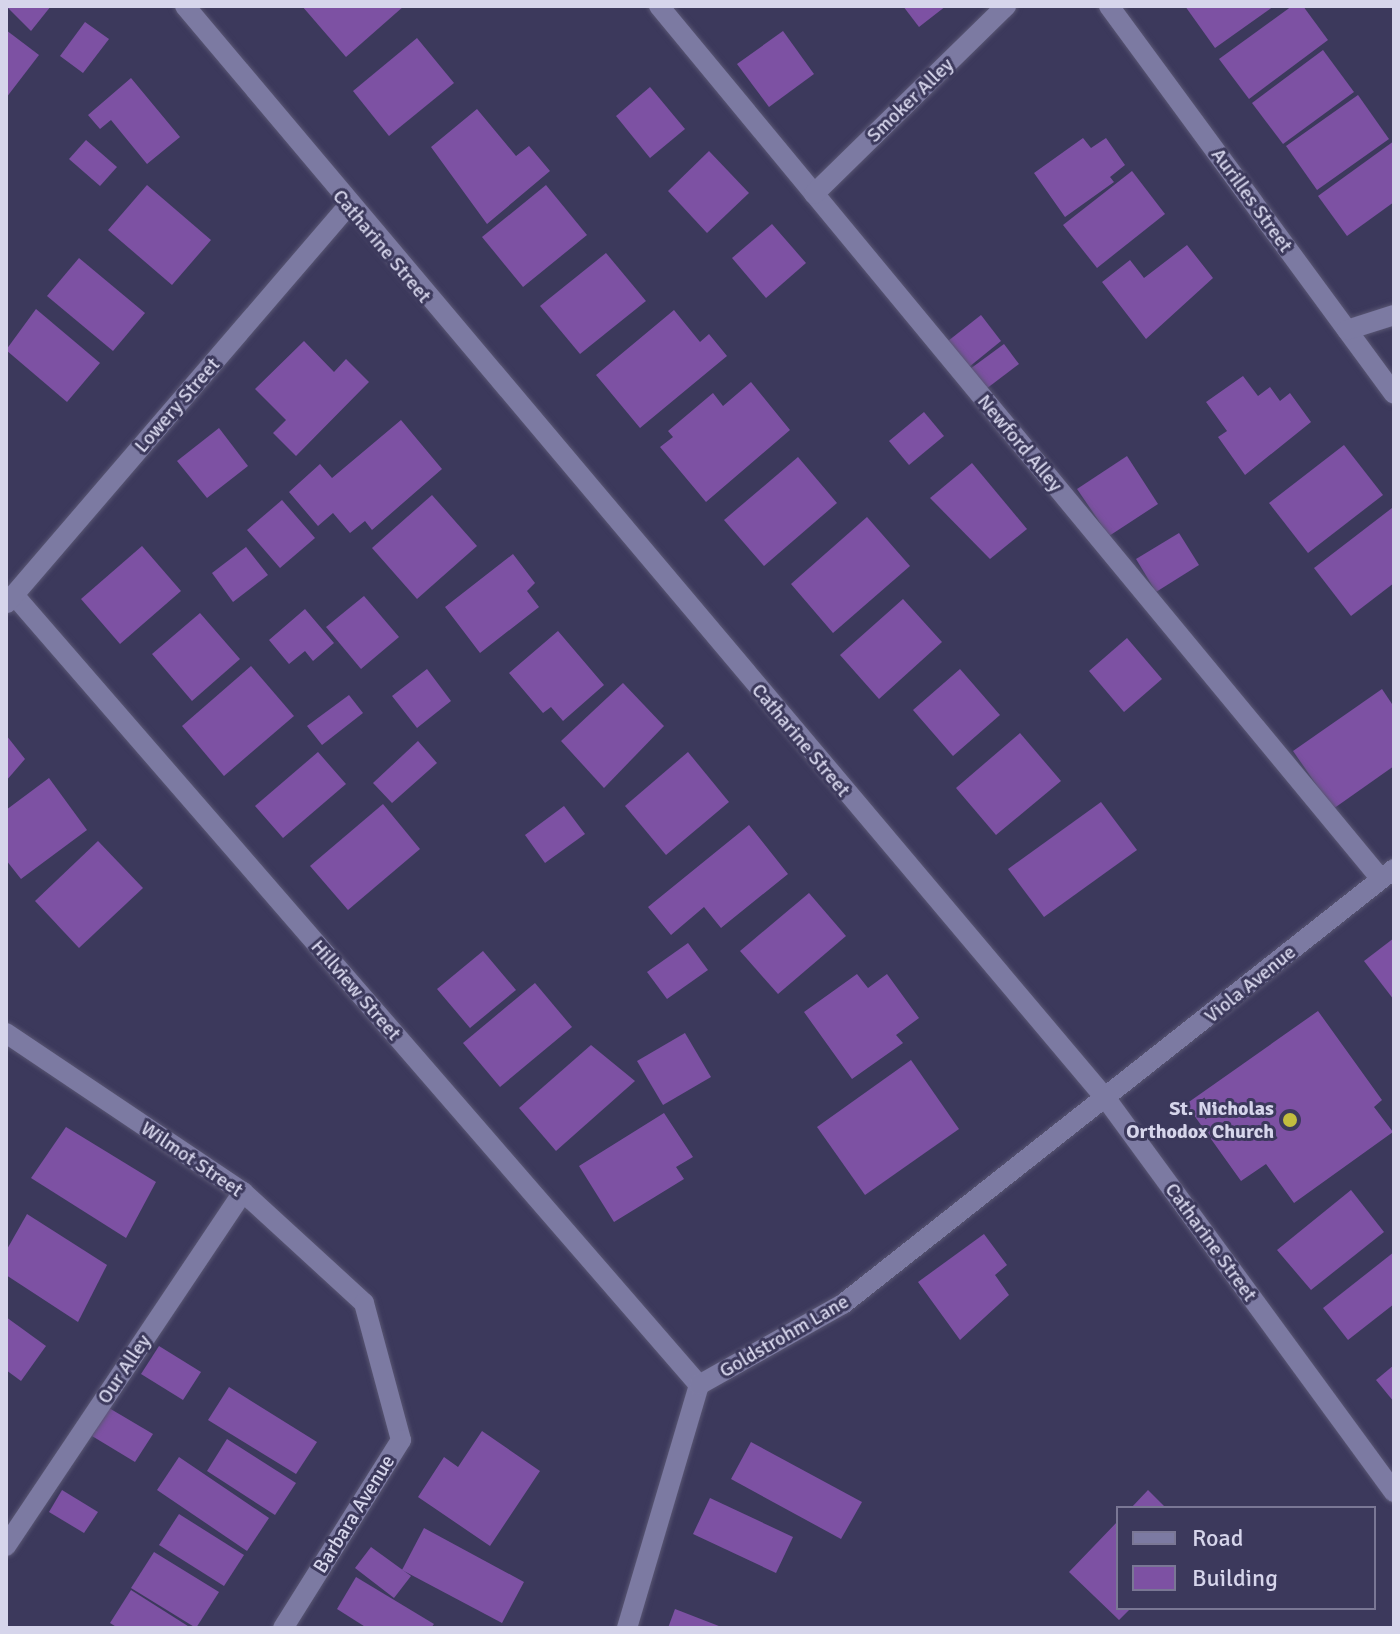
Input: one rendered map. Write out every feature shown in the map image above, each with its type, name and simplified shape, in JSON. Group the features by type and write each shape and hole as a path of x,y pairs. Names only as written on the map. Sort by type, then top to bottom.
{"street":[{"name":"Newford Alley","path":"659,6 1388,874"},
{"name":"Smoker Alley","path":"814,194 1006,6"},
{"name":"Aurilles Street","path":"1109,6 1394,394"},
{"name":"Catharine Street","path":"198,10 348,206 1107,1100 1394,1492"},
{"name":"Lowery Street","path":"10,600 348,206"},
{"path":"1347,330 1394,315"},
{"name":"Hillview Street","path":"10,600 699,1385"},
{"name":"Viola Avenue","path":"1107,1100 1388,874"},
{"name":"Wilmot Street","path":"8,1039 243,1192 364,1303"},
{"name":"Goldstrohm Lane","path":"627,1628 699,1385 843,1304 1107,1100"},
{"name":"Our Alley","path":"6,1546 243,1192"},
{"name":"Barbara Avenue","path":"283,1628 401,1440 364,1303"}],"building":[{"path":"6,6 51,6 31,31"},
{"path":"302,6 404,6 346,57"},
{"path":"903,6 946,6 919,27"},
{"path":"1185,6 1274,6 1215,48"},
{"path":"1292,6 1303,6 1328,40 1249,99 1219,59"},
{"path":"85,22 109,39 83,73 60,56"},
{"path":"6,30 39,55 6,98"},
{"path":"783,31 814,74 769,107 737,64"},
{"path":"417,38 454,83 389,136 353,91"},
{"path":"1323,50 1354,92 1283,144 1252,103"},
{"path":"131,78 180,137 147,164 111,120 100,129 88,115"},
{"path":"650,87 685,129 650,158 616,116"},
{"path":"1358,95 1389,139 1317,190 1286,146"},
{"path":"477,109 516,156 529,146 550,171 487,224 431,147"},
{"path":"1083,138 1091,148 1106,138 1125,165 1110,177 1114,182 1065,217 1034,173"},
{"path":"86,140 117,167 100,186 69,159"},
{"path":"1394,141 1394,202 1347,236 1318,196"},
{"path":"709,151 749,193 707,233 668,191"},
{"path":"1132,171 1165,214 1097,268 1063,225"},
{"path":"147,185 211,240 172,285 108,230"},
{"path":"546,185 587,235 523,287 482,237"},
{"path":"772,224 806,263 766,298 732,258"},
{"path":"1187,245 1213,278 1146,339 1102,282 1130,260 1144,278"},
{"path":"606,253 646,301 580,354 540,306"},
{"path":"79,258 145,313 113,351 47,296"},
{"path":"36,309 100,363 67,402 6,350"},
{"path":"674,310 700,342 709,334 727,356 640,428 596,375"},
{"path":"981,315 1001,341 969,367 948,341"},
{"path":"304,341 334,372 346,359 369,382 296,456 273,433 286,420 255,389"},
{"path":"1004,344 1019,364 986,389 970,369"},
{"path":"1243,376 1258,396 1270,387 1280,401 1290,393 1311,422 1245,475 1218,437 1227,431 1206,402"},
{"path":"751,382 790,430 706,502 660,447 673,437 668,431 713,393 723,406"},
{"path":"924,412 944,436 909,465 889,441"},
{"path":"401,420 442,469 372,530 365,521 350,533 333,513 318,526 289,492 320,464 332,478"},
{"path":"219,428 248,466 207,498 177,461"},
{"path":"1344,445 1383,495 1308,553 1269,503"},
{"path":"1127,456 1158,504 1109,536 1077,489"},
{"path":"798,457 837,503 764,566 724,520"},
{"path":"972,463 1027,529 990,559 930,498"},
{"path":"432,495 477,546 417,599 372,548"},
{"path":"282,500 315,538 280,568 247,530"},
{"path":"1392,508 1394,583 1351,616 1314,568"},
{"path":"867,517 910,566 833,633 791,584"},
{"path":"1179,533 1199,565 1156,592 1136,559"},
{"path":"142,546 181,591 120,644 81,599"},
{"path":"246,547 268,575 233,602 212,573"},
{"path":"513,554 535,583 527,591 539,607 480,653 445,607"},
{"path":"364,596 399,637 361,669 326,627"},
{"path":"903,599 942,642 879,699 840,655"},
{"path":"305,609 334,643 313,661 305,651 289,664 269,640"},
{"path":"200,613 240,659 192,701 152,654"},
{"path":"558,631 604,685 563,721 551,707 543,713 509,673"},
{"path":"1127,638 1162,679 1124,712 1089,671"},
{"path":"251,666 294,716 224,776 182,726"},
{"path":"427,669 451,701 417,728 392,696"},
{"path":"960,669 1000,715 953,756 913,710"},
{"path":"623,683 664,726 604,788 561,741"},
{"path":"1382,689 1394,707 1394,766 1333,809 1293,751"},
{"path":"349,695 363,713 322,745 307,726"},
{"path":"1020,733 1061,781 996,835 956,788"},
{"path":"6,735 25,759 6,781"},
{"path":"418,741 437,763 392,803 373,783"},
{"path":"318,752 346,784 283,838 255,806"},
{"path":"688,752 729,802 666,855 625,806"},
{"path":"49,778 87,830 21,879 6,860 6,810"},
{"path":"1101,802 1137,850 1044,917 1008,869"},
{"path":"383,804 420,849 348,910 310,866"},
{"path":"564,806 585,834 545,863 525,835"},
{"path":"749,825 788,874 721,928 704,907 671,935 648,907"},
{"path":"98,841 143,888 79,948 35,901"},
{"path":"809,893 846,936 778,994 740,951"},
{"path":"1394,938 1394,1000 1364,961"},
{"path":"688,943 708,970 667,999 647,972"},
{"path":"483,951 516,990 470,1028 437,989"},
{"path":"857,974 868,988 887,974 919,1018 896,1035 903,1043 852,1079 804,1012"},
{"path":"535,983 572,1027 500,1087 463,1043"},
{"name":"St. Nicholas Orthodox Church","path":"1318,1011 1382,1100 1374,1107 1393,1132 1294,1203 1266,1164 1241,1181 1186,1104"},
{"path":"685,1033 711,1077 663,1105 637,1061"},
{"path":"591,1045 635,1081 556,1151 519,1108"},
{"path":"911,1060 959,1129 865,1195 817,1127"},
{"path":"664,1113 693,1157 676,1167 684,1179 614,1222 579,1166"},
{"path":"66,1127 156,1182 126,1238 31,1178"},
{"path":"1351,1190 1384,1232 1311,1290 1277,1250"},
{"path":"27,1214 107,1265 78,1322 6,1275 6,1251"},
{"path":"984,1234 1007,1265 995,1275 1009,1295 960,1340 918,1282"},
{"path":"1394,1252 1394,1304 1348,1340 1323,1308"},
{"path":"6,1317 46,1346 21,1381 6,1370"},
{"path":"159,1346 201,1372 183,1400 141,1374"},
{"path":"1394,1365 1394,1402 1376,1380"},
{"path":"229,1387 317,1442 296,1474 208,1420"},
{"path":"109,1408 153,1434 135,1462 92,1436"},
{"path":"482,1431 540,1471 490,1546 418,1497 444,1457 458,1467"},
{"path":"227,1439 296,1483 275,1515 207,1471"},
{"path":"751,1442 862,1502 841,1539 731,1479"},
{"path":"179,1457 269,1518 247,1551 157,1490"},
{"path":"62,1490 98,1512 84,1533 49,1512"},
{"path":"1148,1490 1164,1506 1133,1506"},
{"path":"710,1498 793,1537 776,1573 693,1534"},
{"path":"179,1514 244,1555 224,1586 159,1545"},
{"path":"1116,1523 1116,1610 1129,1610 1119,1620 1069,1572"},
{"path":"424,1528 524,1582 502,1623 402,1570"},
{"path":"371,1547 411,1576 394,1598 355,1568"},
{"path":"154,1552 219,1592 196,1628 131,1588"},
{"path":"356,1577 434,1624 431,1628 367,1628 337,1609"},
{"path":"131,1590 191,1628 118,1628 110,1623"},
{"path":"675,1609 724,1628 668,1628"}],"place":[{"name":"St. Nicholas Orthodox Church","path":"1290,1120"}]}
